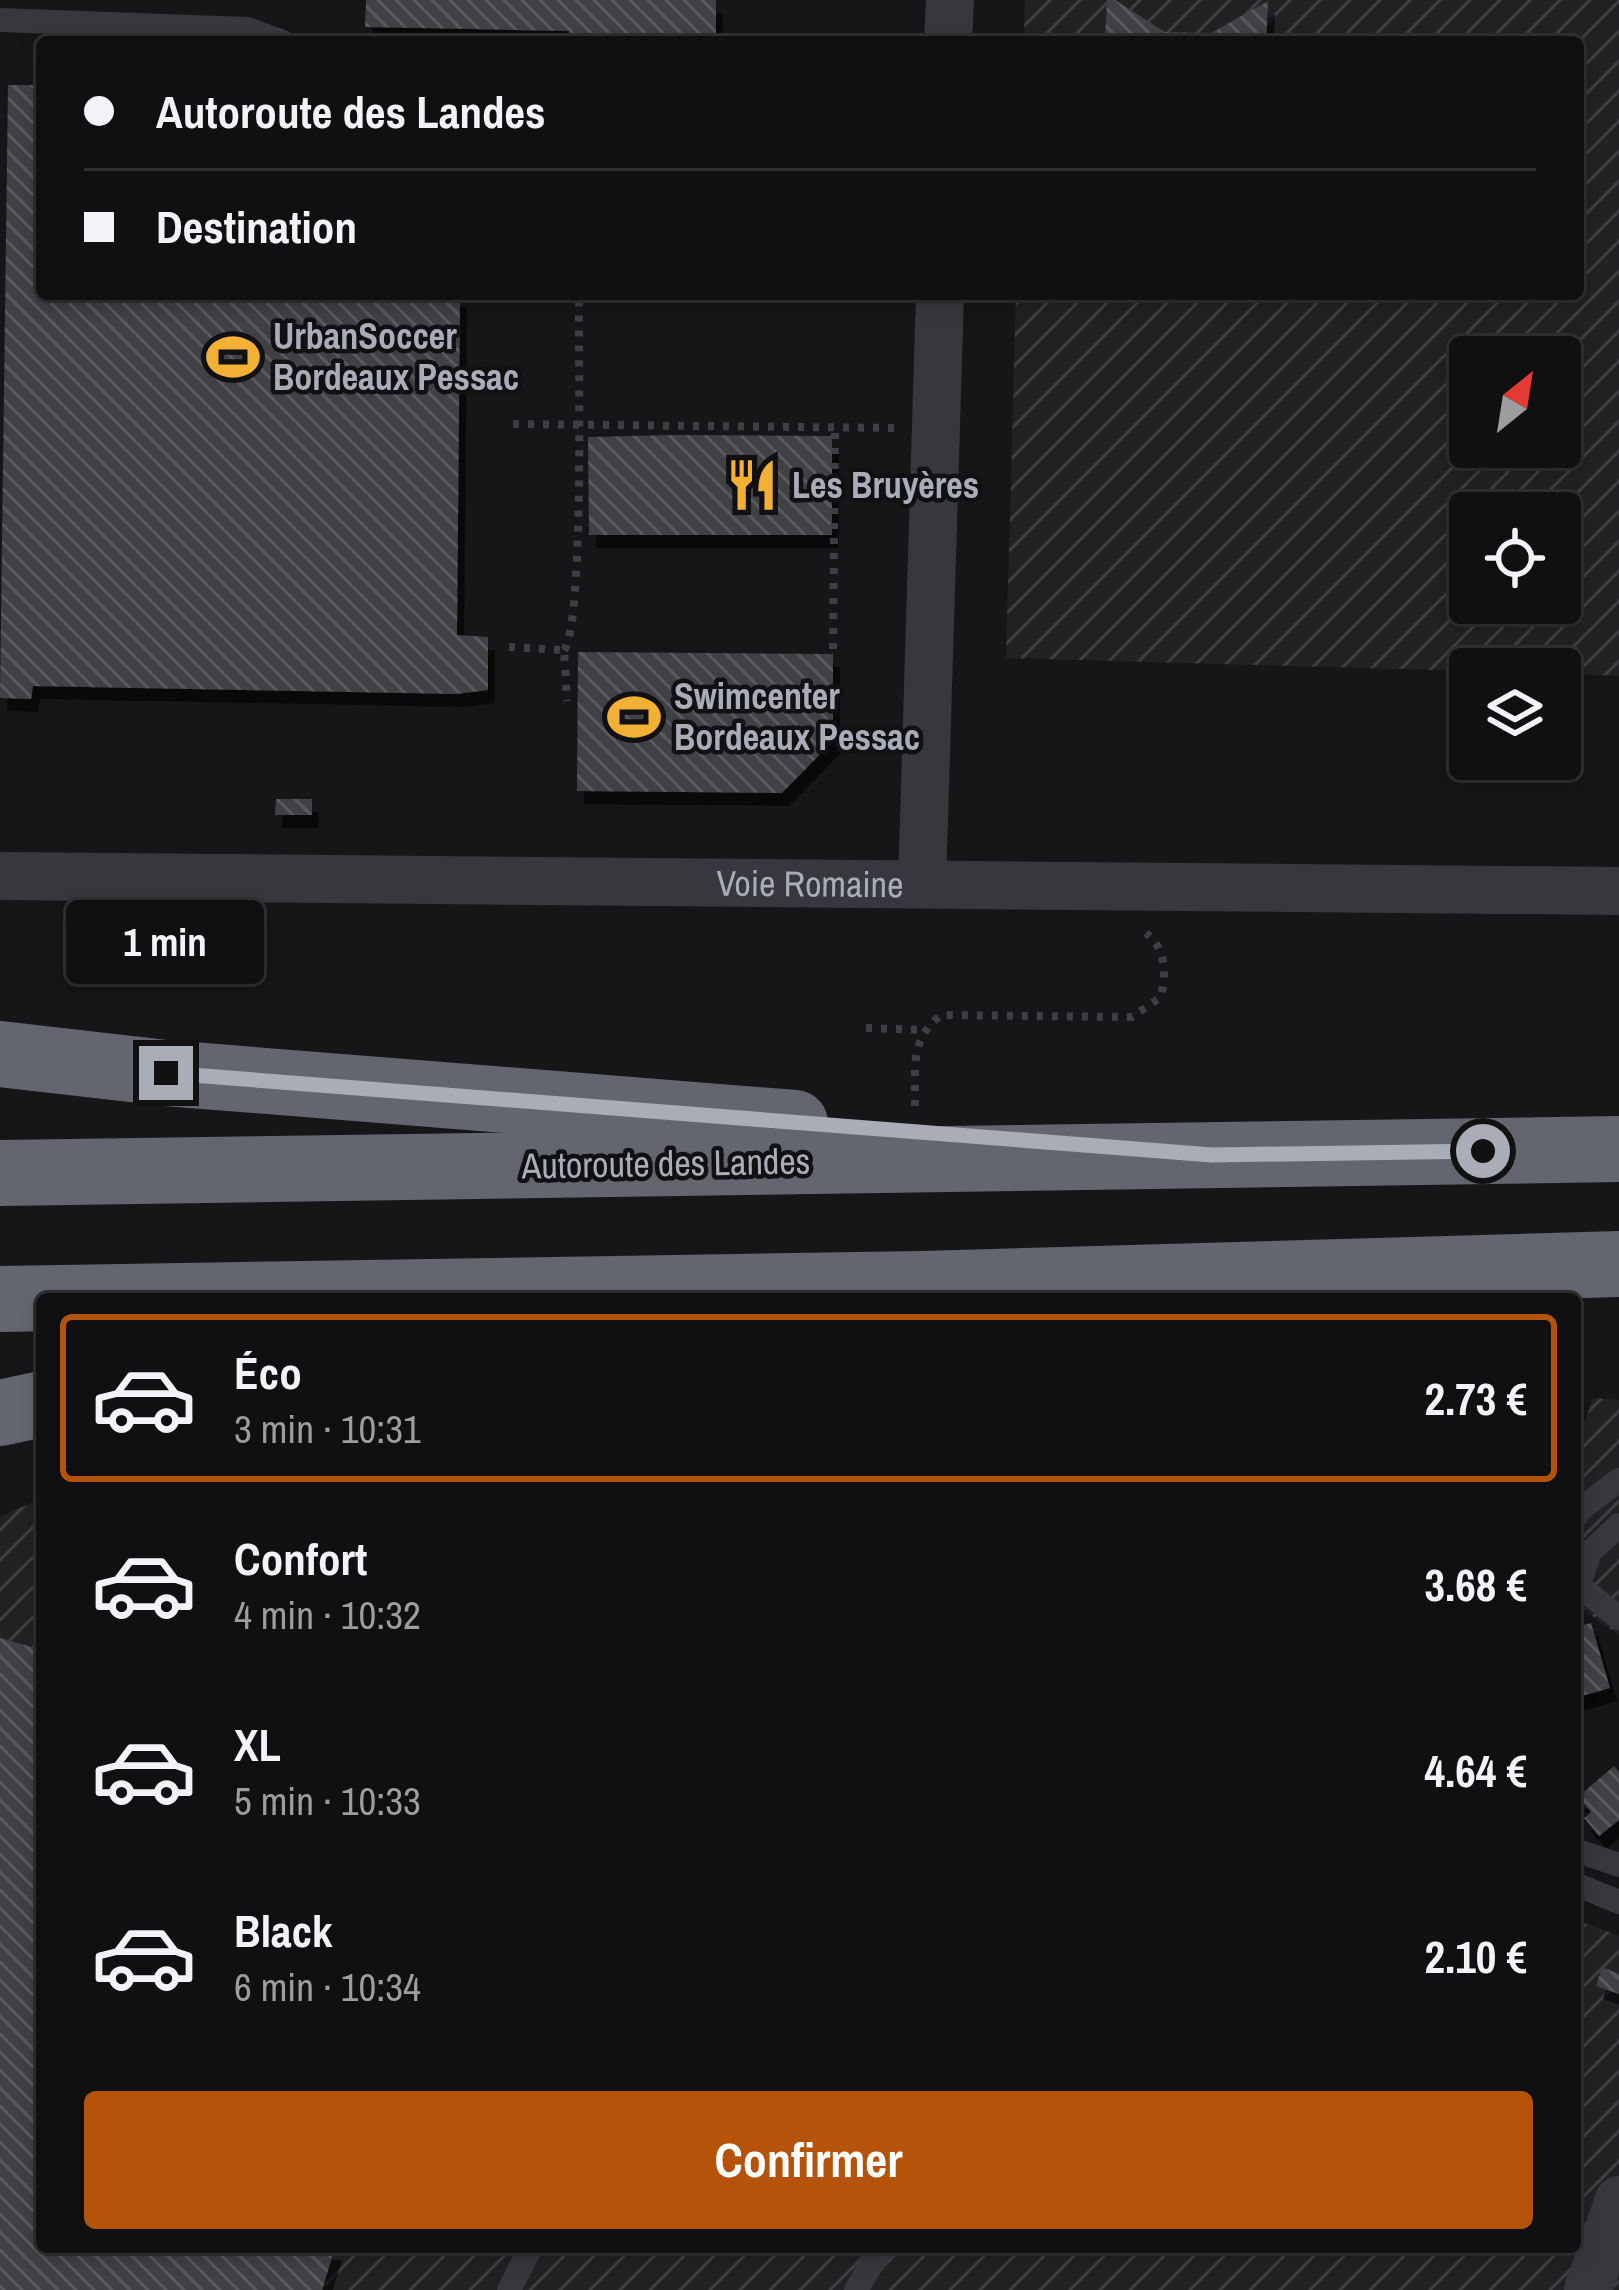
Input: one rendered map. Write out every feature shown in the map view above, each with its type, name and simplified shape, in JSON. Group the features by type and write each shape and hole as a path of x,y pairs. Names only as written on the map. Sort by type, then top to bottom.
{"highway":[{"path":"0,1054 366,1090 1212,1155"},
{"name":"Autoroute des Landes","path":"0,1173 1619,1149"},
{"path":"769,1293 1619,1264"},
{"path":"0,1299 36,1299"},
{"path":"0,1413 36,1405"}],"street":[{"path":"948,36 950,0"},
{"path":"922,884 940,300"},
{"name":"Voie Romaine","path":"0,876 1619,890"},
{"path":"1588,2290 1619,2200"}],"lane":[{"path":"0,20 247,28 268,36"},
{"path":"1581,1509 1619,1480"},
{"path":"1581,1577 1590,1552 1619,1525"},
{"path":"1581,1587 1619,1618"},
{"path":"1581,1852 1619,1865"},
{"path":"1581,1886 1619,1902"},
{"path":"509,2290 528,2253"},
{"path":"856,2290 878,2253"}],"path":[{"path":"567,701 565,650 572,640 576,581 579,300"},
{"path":"513,424 903,428"},
{"path":"833,649 835,427"},
{"path":"509,647 565,650"},
{"path":"917,1042 922,1030 951,1012 1132,1017 1161,998 1166,970 1158,943 1130,921"},
{"path":"866,1028 922,1030"}],"shaded area":[{"path":"1025,0 1619,0 1619,676 1581,675 1581,648 1449,648 1449,670 1006,658 1016,300 1584,300 1584,36 1024,36"},
{"path":"1593,1398 1619,1400 1619,1635 1581,1608 1581,1433"},
{"path":"36,1501 36,2253 1581,2253 1581,1921 1619,1936 1619,2290 0,2290 0,1517"}],"building":[{"path":"366,0 716,0 716,36 568,36 569,31 365,27"},
{"path":"1107,0 1115,0 1165,32 1211,33 1268,1 1266,36 1105,36"},
{"name":"UrbanSoccer Bordeaux Pessac","path":"8,85 36,85 36,300 460,300 457,635 488,637 488,690 456,694 33,686 31,699 0,698"},
{"name":"Les Bruyères","path":"832,436 832,535 589,535 588,437"},
{"path":"578,652 833,654 833,741 782,793 577,791"},
{"path":"276,799 312,799 312,815 275,815"},
{"path":"1591,1623 1610,1688 1581,1696 1581,1626"},
{"path":"0,1638 36,1648 36,2253 333,2253 322,2290 0,2290"},
{"path":"1614,1766 1619,1772 1619,1820 1599,1836 1584,1818 1591,1812 1581,1794"},
{"path":"1602,1967 1619,1974 1619,1994 1596,1986"}],"place":[{"name":"UrbanSoccer Bordeaux Pessac","path":"233,357"},
{"name":"Les Bruyères","path":"752,485"},
{"name":"Swimcenter Bordeaux Pessac","path":"634,717"}],"route":[{"path":"166,1073 1212,1155 1483,1151"}]}
